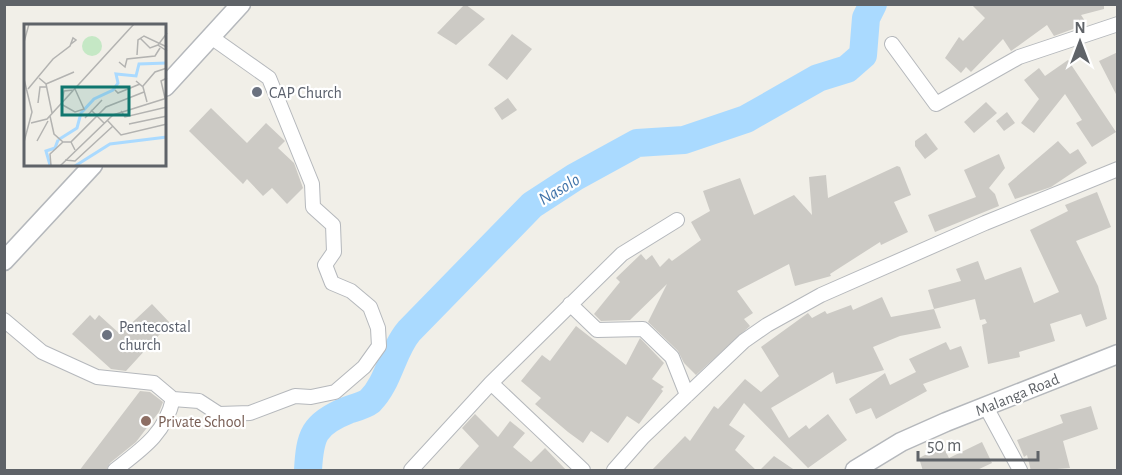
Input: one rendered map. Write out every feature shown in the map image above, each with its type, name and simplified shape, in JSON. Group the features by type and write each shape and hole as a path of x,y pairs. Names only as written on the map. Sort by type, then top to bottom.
{"street":[{"path":"166,86 241,4"},
{"path":"892,44 936,104 1019,57 1118,24"},
{"path":"4,320 42,352 97,377 154,382 173,399 199,401 219,414 250,413 295,396 311,397 335,392 364,367 379,346 378,328 370,307 351,291 332,283 326,265 334,252 333,225 313,207 312,184 269,78 211,37"},
{"path":"4,261 92,166"},
{"path":"614,471 643,437 744,341 793,310 985,223 1118,169"},
{"path":"411,471 491,383 622,254 677,220"},
{"path":"570,304 597,330 643,329 672,357 687,395"},
{"name":"Malanga Road","path":"855,471 901,442 1118,354"},
{"path":"491,383 583,471"},
{"path":"115,471 150,442 169,417 173,399"},
{"path":"986,406 1020,471"}],"building":[{"path":"465,4 485,19 456,45 437,33"},
{"path":"971,4 1104,4 1104,9 1081,15 1085,21 1073,29 1054,36 1047,25 1011,51 1003,39 971,72 966,67 961,73 945,58 959,37 963,41 985,18"},
{"path":"512,34 532,49 507,80 488,65"},
{"path":"1118,52 1118,98 1099,61"},
{"path":"1068,60 1116,132 1092,147 1076,123 1082,120 1065,94 1034,133 1021,123 1039,99 1024,80 1039,68 1045,76"},
{"path":"508,98 517,110 502,120 494,108"},
{"path":"986,102 997,113 974,133 964,122"},
{"path":"211,108 247,143 266,123 285,141 278,148 294,163 303,188 287,204 272,188 263,196 247,179 243,184 189,131"},
{"path":"1007,112 1015,123 1004,131 996,121"},
{"path":"926,133 938,149 925,159 915,146 915,141"},
{"path":"1058,141 1070,154 1078,149 1087,163 1051,187 1015,199 1008,184"},
{"path":"999,154 1005,168 989,188 995,194 999,206 935,232 928,215 976,197 964,170"},
{"path":"897,166 900,167 911,195 894,202 908,232 881,245 880,242 830,274 831,276 795,286 789,264 737,291 753,313 744,319 750,326 696,375 684,363 678,351 648,322 667,284 630,320 601,321 594,314 620,282 616,278 641,254 646,260 652,255 660,267 669,258 672,261 701,240 691,222 710,211 703,191 740,178 754,215 794,195 812,215 809,177 826,175 828,198"},
{"path":"1097,192 1111,227 1076,241 1098,286 1107,319 1086,327 1081,314 1050,324 1055,341 1019,352 1020,357 988,364 982,325 987,323 985,319 980,320 975,299 934,309 928,290 961,281 956,269 978,261 985,280 1021,267 1034,303 1059,292 1030,230 1068,211 1065,205"},
{"path":"882,297 891,317 934,309 941,328 900,336 873,347 884,370 836,384 833,372 771,408 789,438 806,425 809,429 828,414 847,440 808,468 744,403 729,425 745,436 735,450 757,471 651,471 685,436 690,441 714,406 718,409 745,379 761,392 779,376 761,347 808,313 812,318 825,311 827,314 851,305 853,310"},
{"path":"152,304 170,323 126,371 111,369 72,334 90,315 95,320 99,315 120,334"},
{"path":"576,326 626,365 640,338 664,363 652,379 664,387 661,389 663,391 639,424 627,416 608,443 591,431 583,443 535,404 541,398 521,381 542,355 550,361"},
{"path":"946,342 950,350 961,346 969,367 923,384 927,391 876,419 871,408 856,414 849,399 885,373 890,385 916,372 909,359"},
{"path":"140,391 150,392 163,402 159,412 136,442 110,463 106,471 79,471"},
{"path":"1091,406 1098,429 1063,441 1070,468 1031,471 1027,455 1024,457 1017,440 1063,423 1060,415"},
{"path":"475,414 498,437 510,421 525,433 513,447 531,462 545,448 567,471 457,471 479,446 462,428"},
{"path":"982,442 992,463 975,471 923,471 919,458 943,446 949,458"},
{"path":"774,456 796,471 759,471"}],"waterway":[{"name":"Nasolo","path":"308,470 312,440 320,426 336,415 370,401 382,385 398,348 409,331 532,205 575,177 637,143 684,140 746,119 818,78 847,69 863,55 866,18 873,4"}],"place":[{"name":"CAP Church","path":"257,92"},
{"name":"Pentecostal church","path":"107,335"},
{"name":"Private School","path":"146,421"}]}
